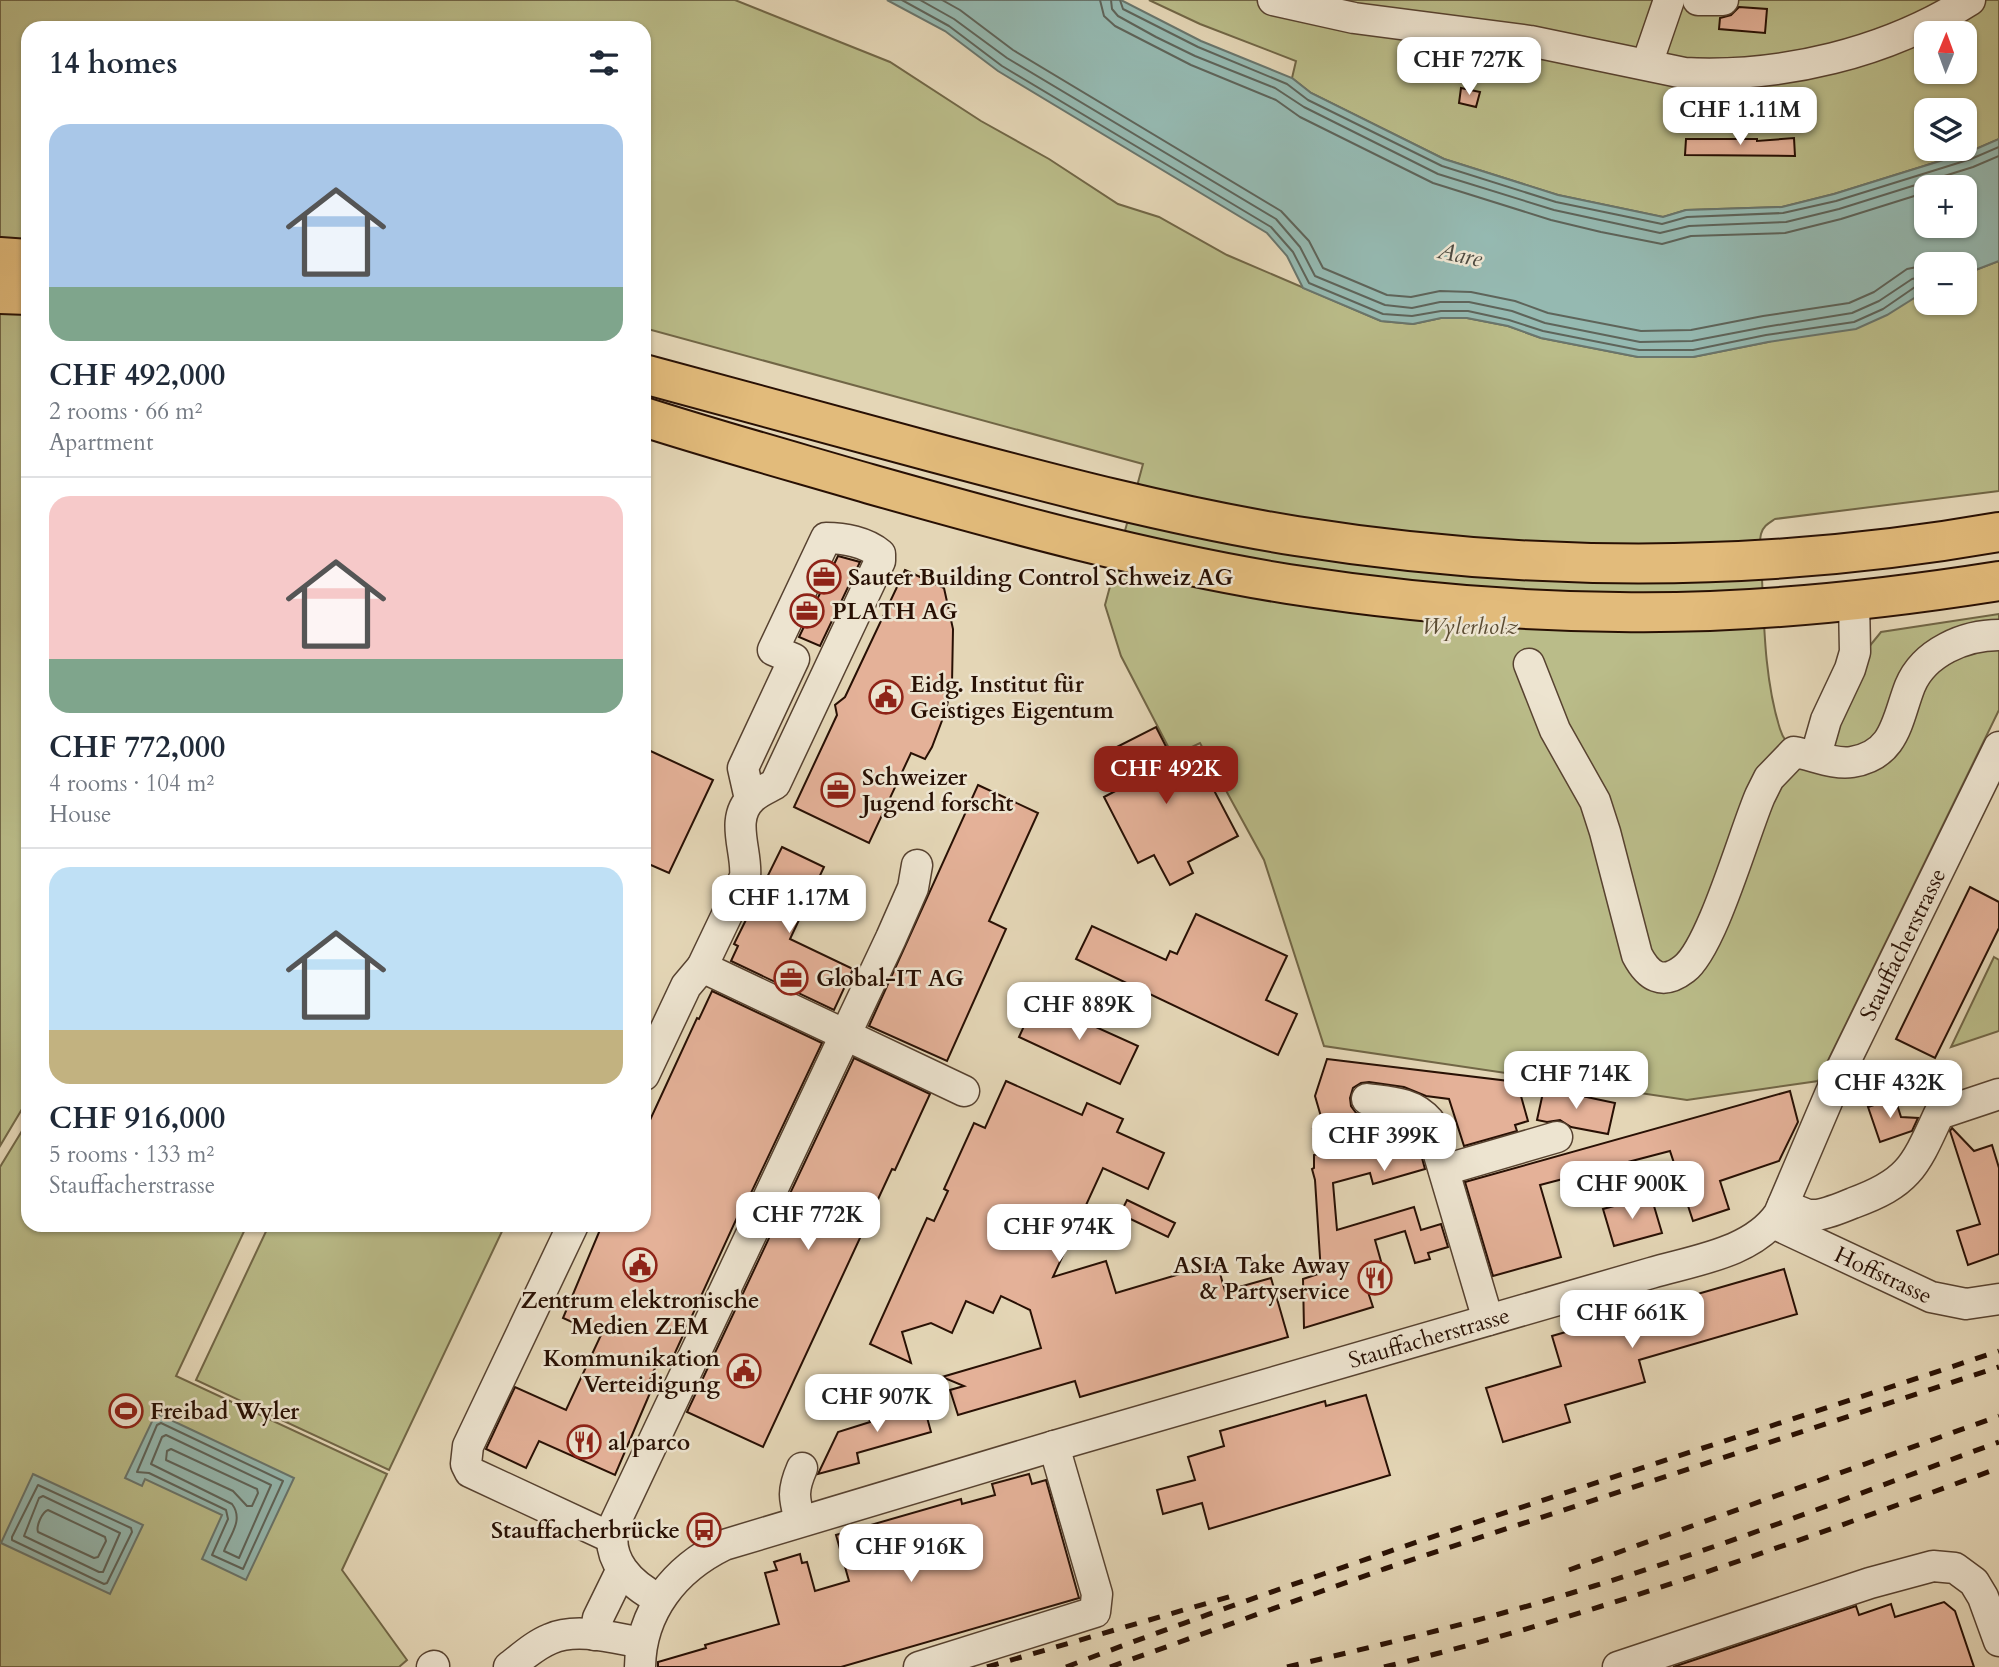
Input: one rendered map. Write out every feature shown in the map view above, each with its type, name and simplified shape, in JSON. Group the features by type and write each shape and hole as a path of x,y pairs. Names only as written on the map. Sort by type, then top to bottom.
{"highway":[{"path":"0,257 21,258"},
{"path":"0,294 21,295"},
{"path":"651,376 794,416 1131,503 1293,536 1452,556 1624,564 1783,559 1889,549 1999,532"},
{"path":"651,418 900,492 1119,550 1285,583 1446,603 1621,612 1786,607 1854,601 1999,581"}],"street":[{"path":"1273,0 1383,22 1489,34 1684,72 1716,74 1749,73 1839,56 1920,28 1970,0"},
{"path":"1647,64 1669,0"},
{"path":"1698,0 1723,0"},
{"path":"651,1060 686,986 702,967 745,877 746,862 739,824 750,799 775,784 880,561 880,554 874,550 843,538 826,538 773,650 794,659 743,768 750,799"},
{"path":"1816,755 1826,720 1850,669 1856,631 1854,601"},
{"path":"1530,664 1555,730 1595,801 1637,956 1646,971 1658,977 1672,976 1686,968 1700,947 1769,778 1794,752 1816,755 1833,762 1865,759 1880,750 1892,737 1911,683 1925,664 1941,650 1958,643 1985,635 1999,635"},
{"path":"784,682 816,697"},
{"name":"Stauffacherstrasse","path":"641,1655 659,1599 671,1584 712,1550 744,1537 1724,1251 1753,1239 1778,1214 1837,1078 1999,747"},
{"path":"659,1599 621,1571 612,1538 614,1525 846,1035 913,888 917,865"},
{"path":"702,967 964,1091"},
{"path":"1778,1214 1822,1214 1872,1196 1891,1186 1933,1163 1949,1110 1999,1094"},
{"path":"1367,1099 1405,1104 1425,1116 1431,1125 1488,1320"},
{"path":"1444,1170 1557,1137"},
{"name":"Hoffstrasse","path":"1778,1214 1931,1297 1966,1304 1999,1299"},
{"path":"570,1232 468,1446 466,1464 470,1472 612,1538"},
{"path":"919,1667 1095,1612 1097,1594 1054,1446"},
{"path":"800,1521 794,1486 802,1468"},
{"path":"1618,1667 1880,1580 1933,1566 1955,1568 1974,1582 1983,1597 1999,1641"},
{"path":"596,1635 598,1618 621,1571"},
{"path":"509,1667 553,1638 596,1635 641,1655"}],"green space":[{"name":"Wylerholz","path":"0,0 735,0 890,62 1118,204 1159,217 1227,255 1381,321 1413,324 1441,318 1467,318 1508,326 1541,338 1638,357 1693,357 1768,342 1914,294 1914,315 1977,315 1977,269 1999,261 1999,491 1775,519 1762,531 1760,550 1771,692 1781,733 1795,751 1862,668 1868,648 1881,632 1999,614 1999,710 1818,1081 1687,1100 1324,1046 1264,860 1200,743 1173,756 1121,656 1105,605 1143,464 651,330 651,21 21,21 21,1111 0,1146"},
{"path":"1149,0 1999,0 1999,139 1977,149 1977,98 1914,98 1914,161 1940,161 1782,207 1686,210 1663,217 1558,195 1444,159 1311,93 1292,78 1296,61 1200,24"},
{"path":"1994,957 1999,960 1999,1031 1951,1047"},
{"name":"Freibad Wyler","path":"21,1132 21,1232 244,1232 176,1376 387,1474 342,1570 407,1660 399,1667 0,1667 0,1167"},
{"path":"266,1232 502,1232 389,1470 196,1380"}],"water":[{"name":"Aare","path":"887,0 1121,0 1201,41 1292,78 1311,93 1444,159 1558,195 1663,217 1686,210 1782,207 1940,161 1977,161 1977,149 1999,139 1999,261 1977,269 1977,252 1914,252 1914,298 1887,315 1856,329 1693,357 1638,357 1541,338 1508,326 1467,318 1441,318 1413,324 1381,321 1303,288 1287,256 1267,233 998,71 945,31"},
{"path":"156,1413 294,1478 246,1580 202,1559 222,1515 145,1479 142,1486 125,1478"},
{"path":"33,1474 143,1525 110,1594 1,1543"}],"building":[{"path":"1739,7 1767,9 1765,33 1719,29 1720,18 1731,15"},
{"path":"1461,88 1480,92 1476,107 1459,103"},
{"path":"1794,138 1795,156 1685,155 1686,139 1757,141"},
{"path":"838,556 860,562 820,646 799,637"},
{"path":"905,570 944,588 953,629 952,684 946,710 932,747 925,759 911,753 869,843 794,807 837,715 835,705 845,697"},
{"path":"1156,727 1177,768 1197,758 1238,836 1188,862 1193,873 1170,885 1154,855 1138,863 1104,797 1123,787 1105,753"},
{"path":"651,751 713,780 669,873 651,865"},
{"path":"978,785 1038,813 989,921 1006,929 947,1061 869,1026"},
{"path":"782,847 824,867 790,939 853,969 834,1010 731,961 738,946 734,944"},
{"path":"1970,887 1999,902 1999,928 1935,1058 1896,1039"},
{"path":"1196,914 1287,956 1266,1000 1297,1014 1278,1055 1076,959 1092,926 1166,960 1170,951 1177,954"},
{"path":"712,991 822,1043 742,1212 740,1211 669,1366 658,1361 645,1391 650,1393 615,1475 539,1441 526,1468 486,1449 515,1387 566,1410 601,1335 563,1318 599,1232 651,1232 651,1118 697,1018 699,1019"},
{"path":"1036,1000 1138,1046 1120,1084 1019,1037"},
{"path":"854,1058 930,1094 895,1170 892,1169 763,1447 687,1412"},
{"path":"1327,1059 1517,1082 1528,1121 1515,1125 1517,1131 1464,1146 1449,1099 1426,1096 1404,1087 1369,1082 1353,1088 1350,1098 1356,1113 1391,1120 1398,1145 1417,1140 1425,1169 1373,1184 1370,1173 1333,1183 1337,1230 1414,1207 1421,1230 1441,1224 1448,1247 1428,1253 1430,1259 1415,1263 1405,1231 1375,1240 1388,1286 1368,1292 1373,1307 1304,1328 1303,1279 1321,1273 1312,1169 1314,1155 1319,1154 1313,1129 1324,1127 1315,1096"},
{"path":"1006,1081 1082,1115 1087,1103 1123,1119 1117,1132 1164,1153 1148,1189 1103,1168 1053,1277 1106,1261 1116,1293 1217,1263 1225,1291 1271,1278 1288,1337 1080,1397 1075,1381 958,1415 950,1390 964,1386 942,1377 1041,1348 1030,1310 1001,1296 993,1313 966,1301 952,1333 931,1323 902,1332 911,1363 870,1344 927,1218 934,1221 948,1191 944,1189 974,1123 985,1128"},
{"path":"1544,1088 1615,1103 1608,1134 1571,1127 1560,1120 1537,1120"},
{"path":"1790,1091 1798,1122 1779,1161 1720,1181 1729,1209 1693,1221 1670,1151 1540,1185 1561,1257 1493,1276 1465,1182"},
{"path":"1895,1098 1901,1117 1918,1118 1912,1131 1880,1142 1868,1107"},
{"path":"1952,1128 1974,1151 1992,1145 1999,1168 1999,1254 1968,1265 1957,1231 1980,1224 1950,1131"},
{"path":"1651,1196 1662,1233 1614,1246 1603,1209"},
{"path":"1127,1200 1175,1223 1168,1237 1120,1214"},
{"path":"1784,1269 1797,1314 1639,1360 1645,1382 1565,1405 1570,1422 1503,1442 1486,1388 1561,1366 1552,1336"},
{"path":"1366,1395 1390,1475 1209,1529 1202,1503 1163,1514 1157,1490 1195,1480 1188,1457 1224,1446 1220,1431 1325,1401 1326,1406"},
{"path":"922,1399 931,1432 857,1453 859,1463 818,1474 838,1432 870,1422 868,1414"},
{"path":"1029,1474 1032,1484 1046,1480 1079,1598 841,1667 658,1667 658,1662 706,1648 705,1645 779,1624 765,1573 777,1570 774,1562 800,1554 802,1563 807,1562 815,1591 849,1581 836,1535 961,1499 962,1504 995,1495 992,1484"},
{"path":"1944,1602 1955,1611 1974,1667 1673,1667 1856,1606 1859,1615 1891,1604 1895,1617"}],"railway":[{"path":"1066,1667 1414,1543 1999,1351"},
{"path":"1110,1667 1384,1569 1999,1367"},
{"path":"1569,1570 1999,1416"},
{"path":"1287,1667 1441,1630 1645,1570 1999,1442"},
{"path":"1384,1667 1540,1625 1617,1601 1771,1550 1999,1468"},
{"path":"987,1667 1232,1596"}],"place":[{"name":"Sauter Building Control Schweiz AG","path":"824,577"},
{"name":"PLATH AG","path":"807,611"},
{"name":"Eidg. Institut für Geistiges Eigentum","path":"886,697"},
{"name":"Schweizer Jugend forscht","path":"838,790"},
{"name":"Global-IT AG","path":"791,978"},
{"name":"Zentrum elektronische Medien ZEM","path":"640,1265"},
{"name":"ASIA Take Away & Partyservice","path":"1375,1278"},
{"name":"Kommunikation Verteidigung","path":"744,1371"},
{"name":"Freibad Wyler","path":"126,1411"},
{"name":"al parco","path":"584,1442"},
{"name":"Stauffacherbrücke","path":"704,1530"}]}
